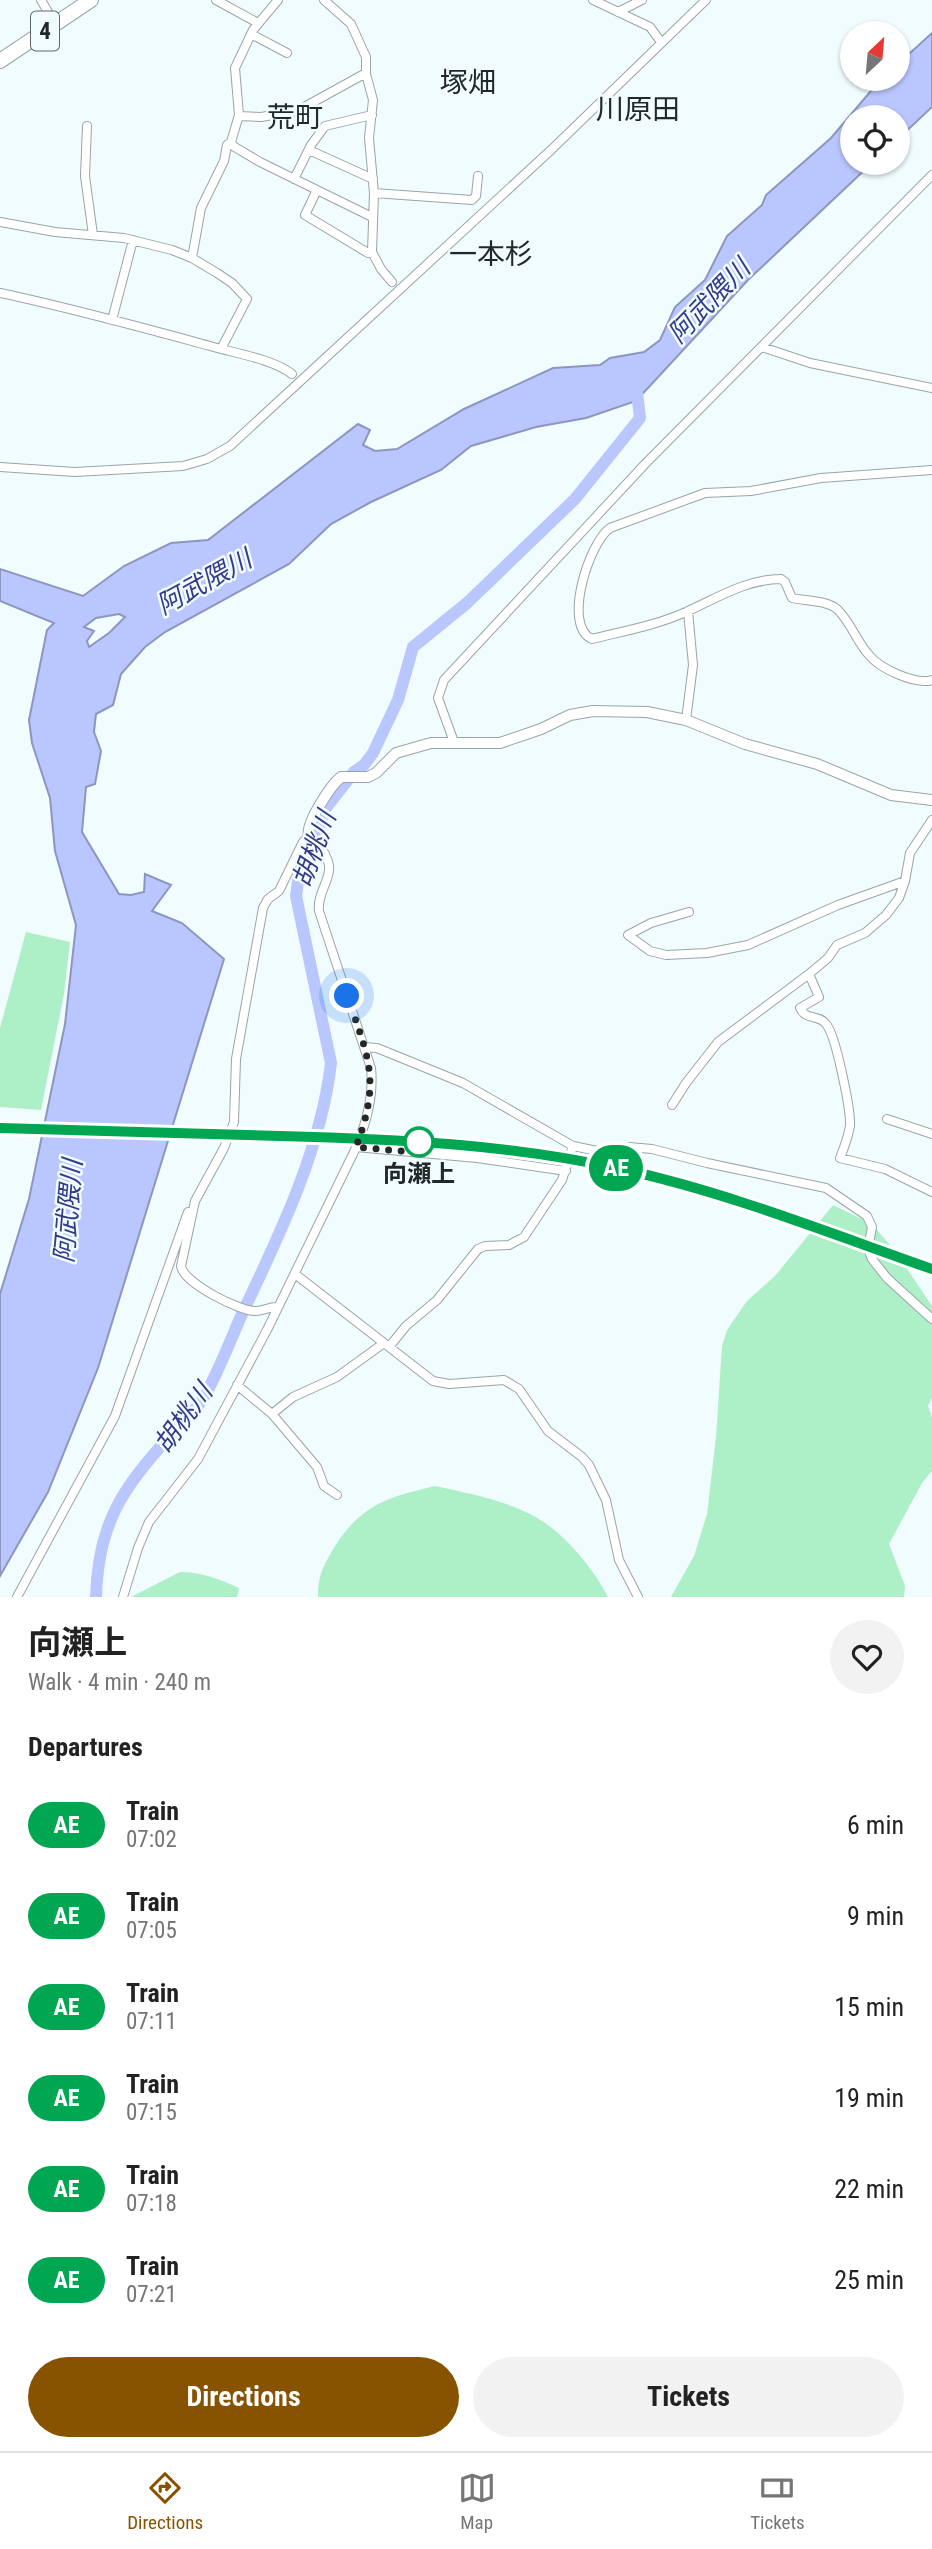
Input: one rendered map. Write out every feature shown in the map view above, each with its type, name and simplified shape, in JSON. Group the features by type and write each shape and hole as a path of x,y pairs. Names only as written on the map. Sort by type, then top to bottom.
{"highway":[{"name":"4","path":"0,61 75,0"},
{"name":"4","path":"0,50 90,0"}],"street":[{"path":"41,0 52,21"},
{"path":"216,0 258,23"},
{"path":"278,0 251,34 234,74 239,116 230,139 233,146 372,217"},
{"path":"324,0 351,24 366,57 366,73 373,100 369,138 374,193 372,252 392,282"},
{"path":"593,0 650,27 661,42"},
{"path":"618,12 641,0"},
{"path":"0,467 106,472 183,466 217,454 237,440 531,169 706,0"},
{"path":"251,34 287,54"},
{"path":"239,116 261,117 297,111 366,73"},
{"path":"294,179 325,126 372,115"},
{"path":"87,126 85,176 93,235"},
{"path":"192,258 201,208 224,161 227,145 232,142"},
{"path":"309,150 373,179"},
{"path":"454,743 438,698 444,680 646,463 932,175"},
{"path":"374,193 472,200 476,197 478,176"},
{"path":"317,190 305,215 369,253 372,252"},
{"path":"0,222 55,232 133,240 192,258 227,279 246,298 221,349"},
{"path":"112,320 133,240"},
{"path":"0,293 221,349 280,367 292,374"},
{"path":"762,347 810,363 932,388"},
{"path":"932,470 821,478 751,491 705,493 606,531 589,561 579,607 579,622 586,637 592,639 652,624 746,585 781,579 792,598 838,610 874,661 919,682 932,680"},
{"path":"685,720 693,665 688,611"},
{"path":"123,1597 149,1522 194,1465 295,1274 356,1147 365,1122 372,1082 365,1047 318,911 318,899 330,869 328,859 316,844 311,824 319,807 341,778 368,777 376,773 396,753 431,743 500,743 581,712 648,712 685,720 745,744 817,764 891,795 932,800"},
{"path":"672,1105 718,1042 809,974 828,958 837,945 865,933 886,915 899,898 911,853 932,820"},
{"path":"17,1597 115,1416 188,1211 224,1148 234,1122 236,1059 263,908 268,899 279,891 303,842 316,844"},
{"path":"689,912 651,923 628,935 650,951 666,955 708,953 748,945 838,905 905,881"},
{"path":"809,974 819,997 800,1008 802,1013 810,1018 822,1020 828,1025 834,1040 846,1098 849,1128 840,1158 885,1169 932,1192"},
{"path":"365,1047 377,1048 463,1083 573,1146 602,1152 629,1147 652,1149 825,1188 867,1216 872,1227 868,1249 872,1258 892,1283 932,1320"},
{"path":"887,1119 932,1134"},
{"path":"272,1414 293,1397 337,1377 387,1345 437,1300 478,1249 509,1245 522,1239 566,1171 573,1146"},
{"path":"356,1147 477,1158 566,1171"},
{"path":"195,1201 181,1262 184,1275 200,1288 253,1311 278,1307"},
{"path":"295,1274 436,1382 449,1384 503,1380 519,1389 548,1431 589,1465 607,1504 619,1560 638,1597"},
{"path":"237,1385 272,1414 317,1467 324,1486 337,1495"}],"green space":[{"path":"26,932 70,942 64,994 41,1110 0,1107 0,1028"},
{"path":"833,1205 872,1224 895,1251 932,1306 932,1398 928,1406 932,1417 932,1471 922,1483 889,1544 905,1586 904,1597 671,1597 694,1556 707,1514 716,1437 722,1346 727,1330 747,1301 775,1276"},
{"path":"435,1486 495,1500 542,1521 575,1550 594,1573 608,1597 318,1597 320,1576 325,1564 335,1546 356,1520 378,1504"},
{"path":"180,1572 203,1575 239,1588 237,1597 131,1597"}],"water":[{"path":"932,33 932,107 910,128 910,105 859,105 871,91 910,91 910,53"},
{"name":"阿武隈川","path":"840,127 840,175 859,175 748,280 636,401 586,418 536,427 471,446 441,470 371,502 331,524 289,564 165,632 145,647 121,674 113,705 96,714 94,732 101,751 95,784 86,787 82,832 119,894 144,892 145,874 171,885 152,911 182,923 224,959 98,1368 48,1492 0,1576 0,1294 29,1199 65,1024 76,925 55,851 50,798 32,743 29,720 47,630 54,623 0,601 0,569 83,596 124,566 171,543 208,540 358,424 370,430 363,445 375,451 397,449 464,409 553,368 600,365 610,358 644,352 660,340 675,307 705,280 727,236 762,205 766,195","holes":["119,614 125,617 89,647 87,641 94,631 84,627 96,618"]}],"waterway":[{"name":"胡桃川","path":"96,1597 102,1549 116,1509 138,1474 204,1397 284,1223 318,1128 331,1063 296,896 298,881 310,855 325,809 373,753 398,700 413,647 467,603 575,499 640,418 636,383"}],"railway":[{"path":"0,1128 354,1138 468,1145 621,1169 708,1190"}],"train":[{"name":"AE","path":"0,1128 366,1138 468,1145 574,1160 708,1190 932,1269"}],"place":[{"name":"向瀬上","path":"419,1142"}],"district":[{"name":"塚畑","path":"468,82"},
{"name":"川原田","path":"638,109"},
{"name":"荒町","path":"295,117"},
{"name":"一本杉","path":"491,254"}],"route":[{"path":"347,996 365,1047 372,1082 366,1117 356,1147 423,1153 419,1142"}]}
